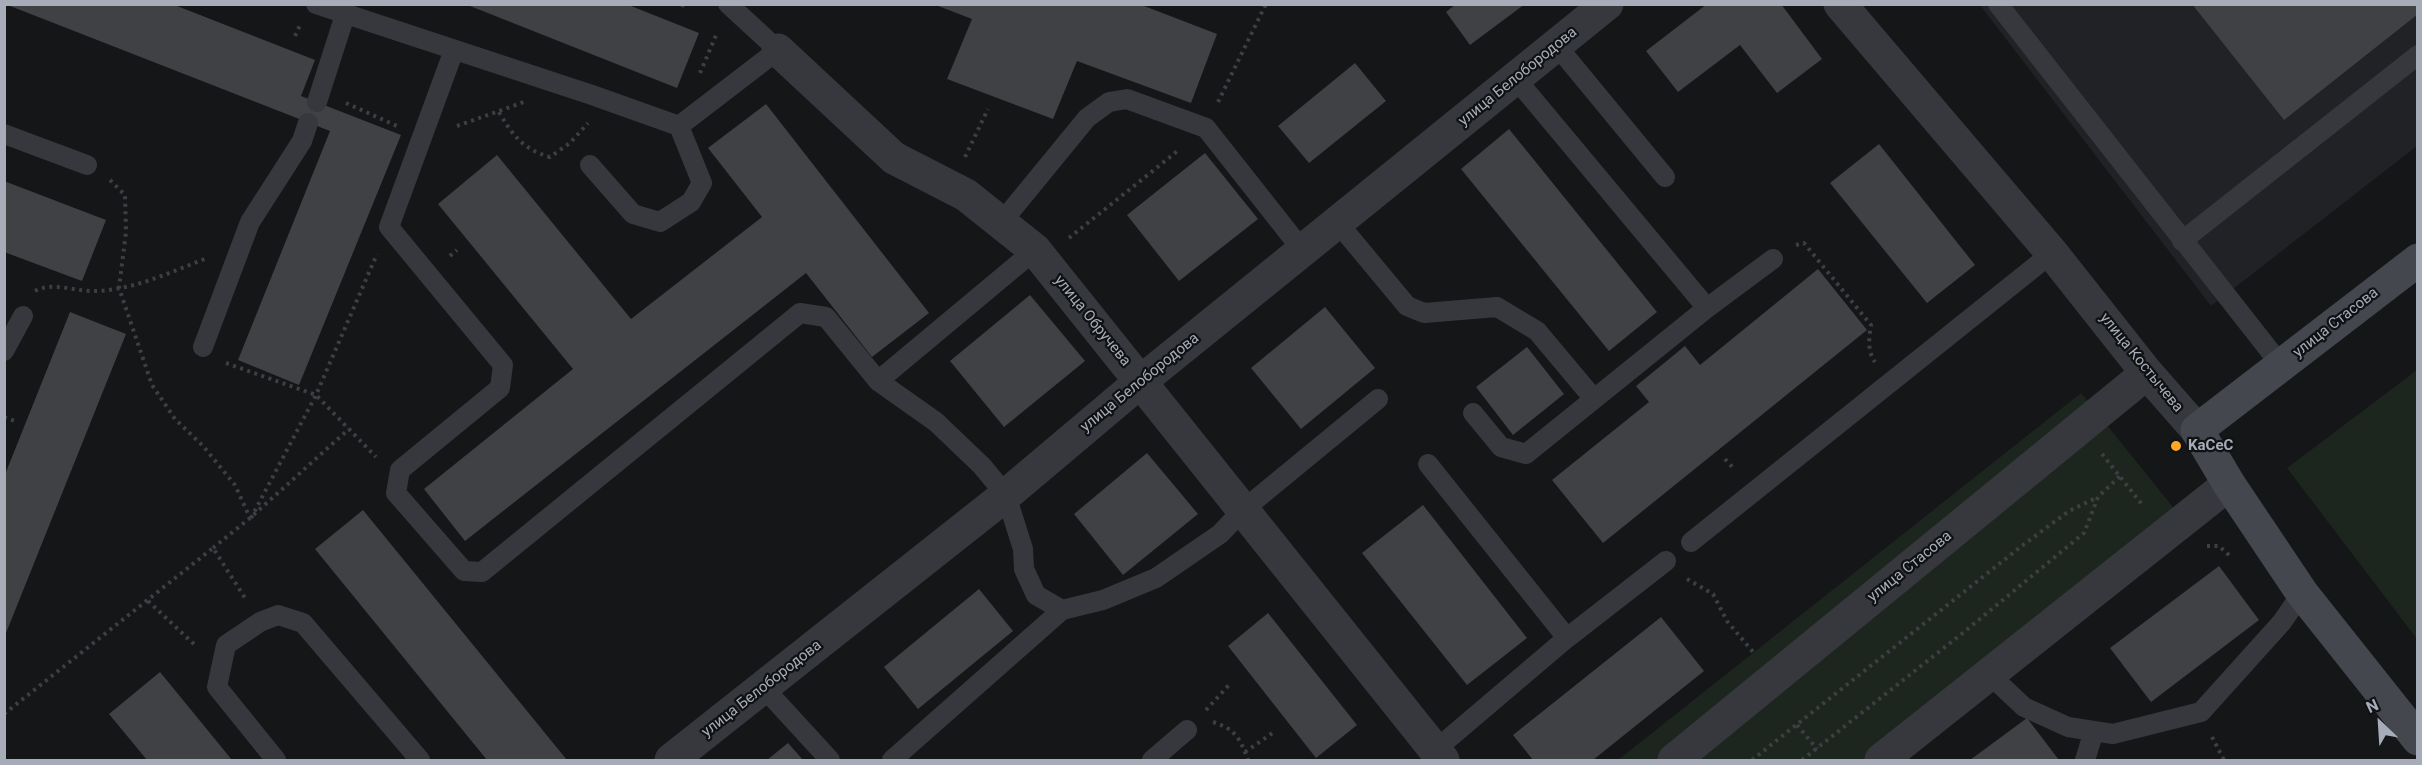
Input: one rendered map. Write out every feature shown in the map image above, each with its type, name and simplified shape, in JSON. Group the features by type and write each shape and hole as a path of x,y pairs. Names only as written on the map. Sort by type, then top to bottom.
{"street":[{"name":"улица Белобородова","path":"671,760 1006,495 1140,382 1607,4"},
{"name":"улица Костычева","path":"1840,4 2052,253 2147,373 2197,430 2229,484 2302,593 2418,739"},
{"name":"улица Обручева","path":"778,50 894,158 966,195 1035,250 1439,756"},
{"name":"улица Стасова","path":"2197,430 2418,260"},
{"name":"улица Стасова","path":"1674,760 2147,373"},
{"path":"1881,760 2229,484"}],"lane":[{"path":"316,4 679,126 702,183 691,202 660,222 633,214 590,165"},
{"path":"1998,4 2281,365"},
{"path":"679,126 778,50 728,5"},
{"path":"317,102 345,15"},
{"path":"1557,46 1665,177"},
{"path":"454,50 388,227 503,365 500,388 400,470 398,480 396,493 464,571 482,572 800,313 825,317 878,381 936,422 982,466 1006,495 1023,549 1024,569 1036,595 1062,610"},
{"path":"2182,241 2418,56"},
{"path":"1516,79 1707,309"},
{"path":"1001,223 1087,118 1109,102 1127,99 1206,128 1303,251"},
{"path":"203,347 250,222 302,141 309,123"},
{"path":"4,134 87,165"},
{"path":"1338,223 1407,306 1424,313 1497,307 1538,331 1594,399"},
{"path":"878,381 1035,250"},
{"path":"1691,542 2052,253"},
{"path":"1473,412 1502,447 1526,454 1773,259"},
{"path":"4,351 23,316"},
{"path":"892,760 1062,610 1103,600 1156,578 1220,534 1243,510 1378,399"},
{"path":"1428,464 1567,638"},
{"path":"1439,756 1567,638 1666,561"},
{"path":"1990,675 2024,707 2068,727 2113,734 2201,712 2282,621 2302,593"},
{"path":"276,760 217,687 226,645 260,622 278,615 303,623 420,760"},
{"path":"764,687 830,760"},
{"path":"1152,760 1186,730"},
{"path":"2085,760 2094,731"}],"path":[{"path":"697,80 728,5"},
{"path":"499,112 524,145 533,152 550,157 570,143 609,101"},
{"path":"968,152 988,109"},
{"path":"87,165 106,175 125,195 126,232 119,272 119,288 152,384 175,419 203,446 235,485 250,518"},
{"path":"250,518 316,395 388,227"},
{"path":"1773,259 1791,246 1804,243 1871,325 1869,339 1871,356"},
{"path":"33,295 36,289 46,286 93,291 119,288 166,274"},
{"path":"203,347 225,362 316,395 398,480"},
{"path":"4,417 15,421"},
{"path":"4,714 250,518 349,429"},
{"path":"2100,452 2149,513"},
{"path":"1725,459 1736,472"},
{"path":"1752,760 2032,538 2069,511 2098,497 2120,476"},
{"path":"1802,760 1964,632 2084,533 2098,497"},
{"path":"213,548 260,622"},
{"path":"1666,561 1675,574 1713,594 1727,621 1774,679"},
{"path":"148,600 195,646 222,659"},
{"path":"1186,730 1210,721 1229,727 1248,760"},
{"path":"1797,725 1817,749"},
{"path":"1245,752 1274,732"}],"shaded area":[{"path":"1980,5 2417,5 2417,146 2211,306"},
{"path":"2417,370 2417,639 2287,468"},
{"path":"2081,393 2189,527 1902,760 1618,760"}],"building":[{"path":"5,4 172,4 315,60 301,96 401,135 299,385 238,360 330,131"},
{"path":"465,4 626,4 699,33 677,88"},
{"path":"933,4 1139,4 1217,34 1191,103 1077,61 1053,119 947,79 972,19"},
{"path":"1456,4 1525,4 1470,45 1446,12"},
{"path":"1707,4 1781,4 1822,59 1777,93 1740,45 1678,92 1646,51"},
{"path":"2192,4 2418,4 2418,14 2284,120"},
{"path":"1355,63 1386,101 1309,163 1278,126"},
{"path":"766,104 929,313 872,357 806,273 465,541 424,489 573,369 438,204 497,155 631,319 762,217 708,148"},
{"path":"1509,129 1657,312 1609,351 1461,169"},
{"path":"1879,144 1975,265 1927,303 1830,183"},
{"path":"1205,153 1258,219 1179,281 1127,215"},
{"path":"4,181 106,220 82,281 4,252"},
{"path":"1818,269 1867,330 1603,543 1552,480 1649,402 1636,386 1685,346 1700,365"},
{"path":"1030,295 1085,361 1004,427 950,361"},
{"path":"1325,307 1375,368 1301,429 1251,368"},
{"path":"70,312 126,334 4,638 4,477"},
{"path":"1527,347 1564,394 1513,435 1476,387"},
{"path":"1147,453 1198,514 1123,575 1074,514"},
{"path":"1423,505 1527,638 1467,685 1362,553"},
{"path":"363,510 567,760 487,760 315,549"},
{"path":"2219,566 2259,620 2151,702 2110,648"},
{"path":"979,589 1013,631 918,709 884,667"},
{"path":"1268,613 1357,725 1316,758 1228,646"},
{"path":"1661,617 1704,671 1593,760 1533,760 1513,735"},
{"path":"160,672 232,760 147,760 109,714"},
{"path":"2027,718 2059,760 1970,760"},
{"path":"788,743 803,760 767,760"}],"place":[{"name":"KaCeC","path":"2176,446"}]}
